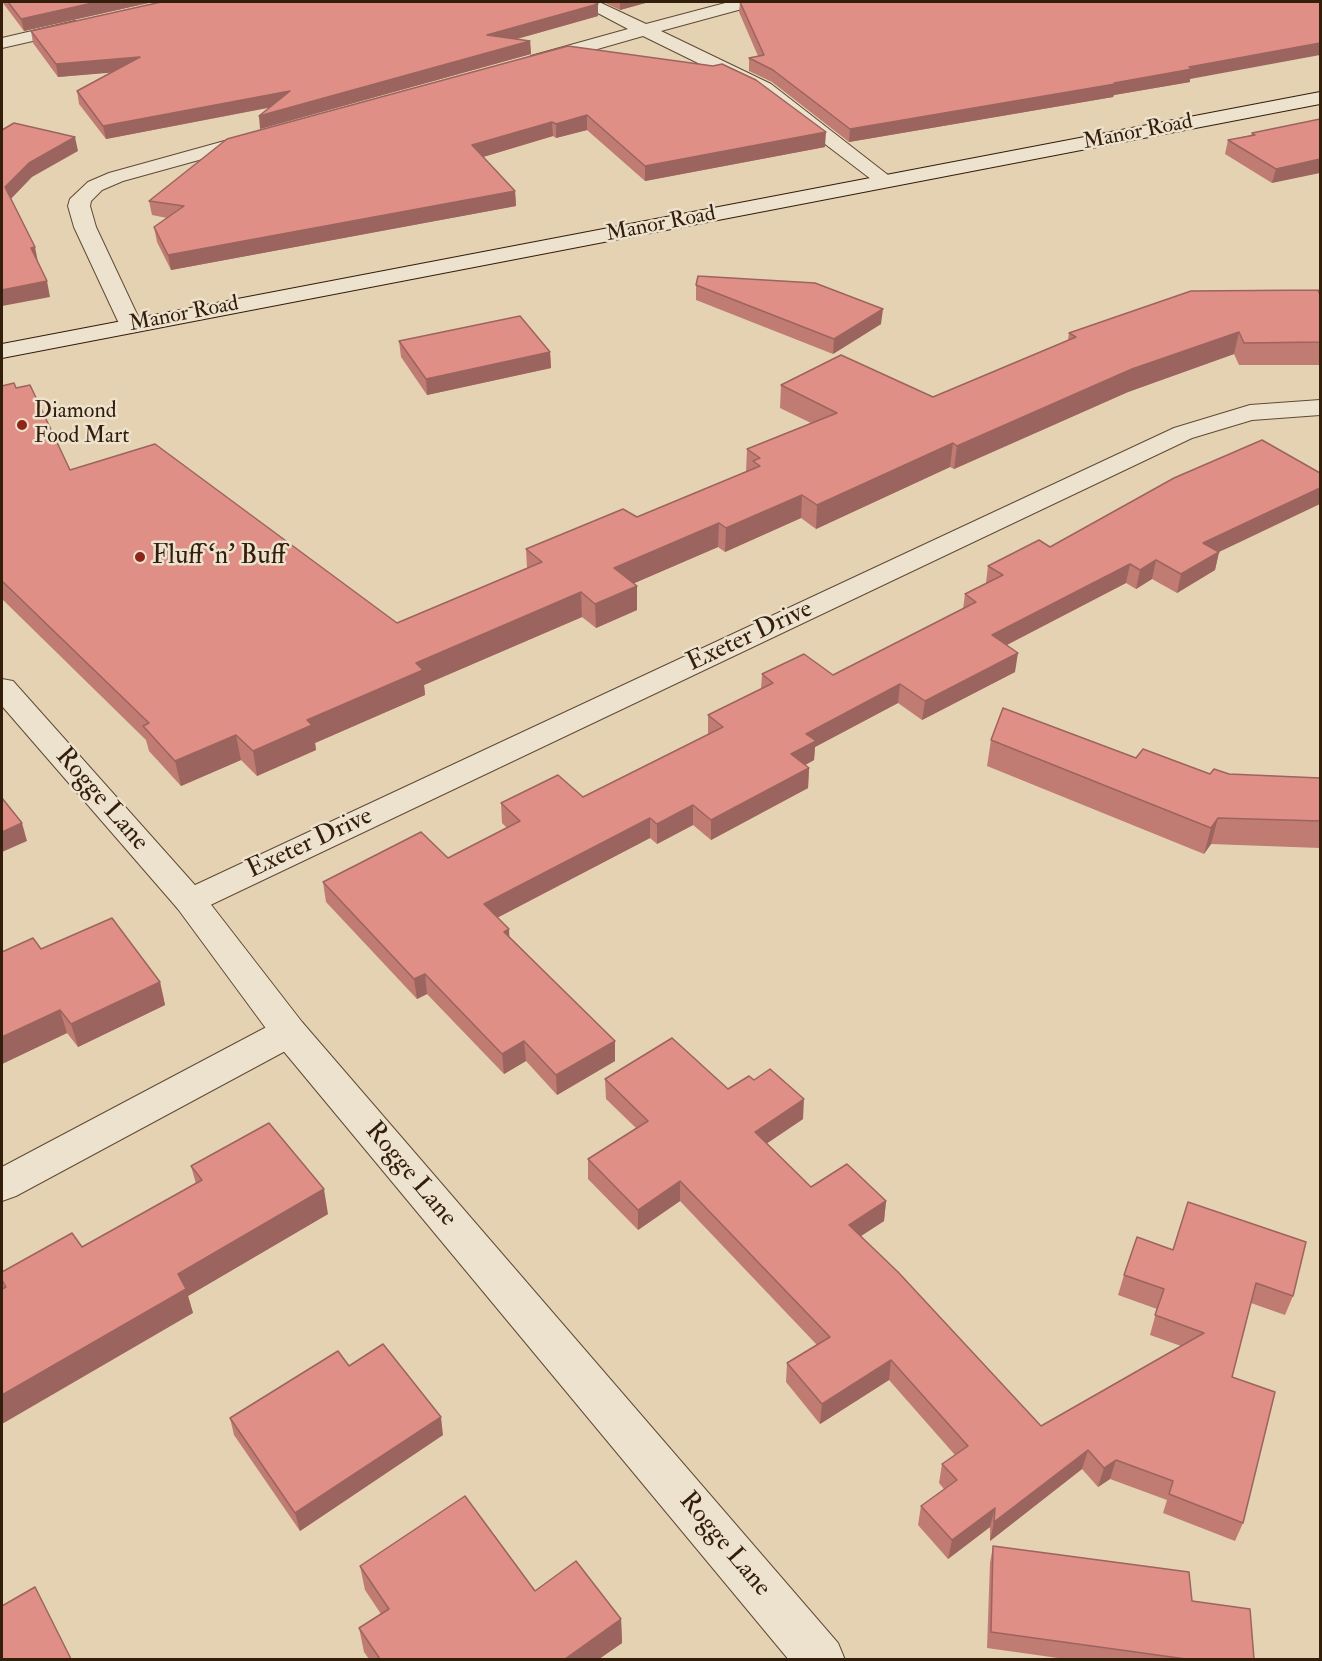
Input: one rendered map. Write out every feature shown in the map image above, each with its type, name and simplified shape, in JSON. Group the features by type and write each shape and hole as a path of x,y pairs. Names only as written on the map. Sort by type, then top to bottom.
{"street":[{"path":"586,2 764,88 887,182"},
{"path":"517,65 747,2"},
{"path":"2,43 89,23"},
{"name":"Manor Road","path":"2,351 1320,98"},
{"path":"130,325 85,227 79,206 81,199 95,186 116,177 277,132"},
{"name":"Exeter Drive","path":"190,901 1183,433 1250,413 1320,408"},
{"name":"Rogge Lane","path":"4,693 190,901 289,1032 821,1659"},
{"path":"2,1185 289,1032"}],"building":[{"path":"8,2 97,2 21,19"},
{"path":"161,2 594,2 598,4 487,35 530,41 259,116 290,91 103,126 77,91 140,57 56,64 31,31"},
{"path":"740,2 1320,2 1320,43 1189,67 1192,69 1115,84 850,129 773,70 749,58 764,55"},
{"path":"568,46 713,66 722,64 756,80 826,132 645,166 587,115 556,124 552,122 472,145 515,191 168,255 154,227 184,206 149,201 227,139"},
{"path":"1320,119 1320,159 1276,169 1228,140 1255,135 1252,133"},
{"path":"14,123 75,137 29,163 5,187 35,247 31,248 47,281 2,290 2,130"},
{"path":"698,276 815,283 883,309 834,339 696,285"},
{"path":"1318,290 1320,295 1320,342 1244,343 1239,332 1132,369 957,446 953,443 817,505 802,495 726,528 719,523 614,568 637,586 595,604 581,592 416,663 423,670 307,720 312,725 253,751 236,735 175,761 143,726 149,723 2,581 2,386 14,383 16,388 30,385 70,470 155,444 397,623 542,562 526,549 623,509 637,517 760,466 753,461 760,458 747,449 837,413 781,385 841,355 933,397 1076,337 1069,333 1191,291"},
{"path":"520,316 550,352 426,379 399,341"},
{"path":"1262,440 1320,473 1320,488 1203,543 1219,552 1181,574 1156,560 1140,570 1130,564 992,635 1018,653 925,701 900,684 806,734 816,741 791,754 809,768 711,820 693,805 657,824 650,818 484,904 509,929 504,932 615,1041 556,1075 524,1041 502,1054 425,974 414,979 323,882 421,832 448,858 520,821 501,803 558,775 583,797 723,727 708,715 773,683 762,674 804,654 833,675 976,602 965,594 1003,575 988,566 1039,540 1050,547 1174,478"},
{"path":"1003,708 1136,758 1143,749 1210,774 1214,769 1229,774 1320,778 1320,821 1218,818 1211,828 991,740"},
{"path":"2,798 22,823 2,832"},
{"path":"112,918 160,982 71,1024 60,1010 2,1037 2,952 33,938 41,949"},
{"path":"672,1038 728,1089 749,1076 754,1080 770,1069 804,1099 755,1132 811,1187 847,1164 886,1201 849,1225 898,1272 1041,1426 1204,1333 1155,1315 1164,1289 1124,1275 1137,1237 1173,1250 1188,1202 1306,1242 1293,1296 1256,1283 1232,1377 1275,1392 1243,1523 1169,1494 1173,1481 1116,1460 1104,1468 1088,1450 994,1522 995,1508 952,1540 921,1506 957,1480 942,1464 968,1446 891,1360 822,1404 787,1363 830,1337 680,1181 638,1210 588,1159 648,1121 605,1079"},
{"path":"269,1123 324,1189 178,1274 186,1289 2,1395 2,1289 6,1287 2,1280 2,1272 72,1233 82,1247 202,1180 191,1166"},
{"path":"383,1344 441,1417 295,1513 230,1418 338,1351 349,1366"},
{"path":"465,1496 535,1591 576,1561 621,1619 565,1659 380,1659 359,1628 389,1609 360,1566"},
{"path":"993,1546 1189,1572 1192,1601 1250,1609 1254,1659 1186,1659 991,1632"},
{"path":"35,1587 71,1659 2,1659 2,1606"}],"place":[{"name":"Diamond Food Mart","path":"22,425"},
{"name":"Fluff ‘n’ Buff","path":"140,557"}]}
